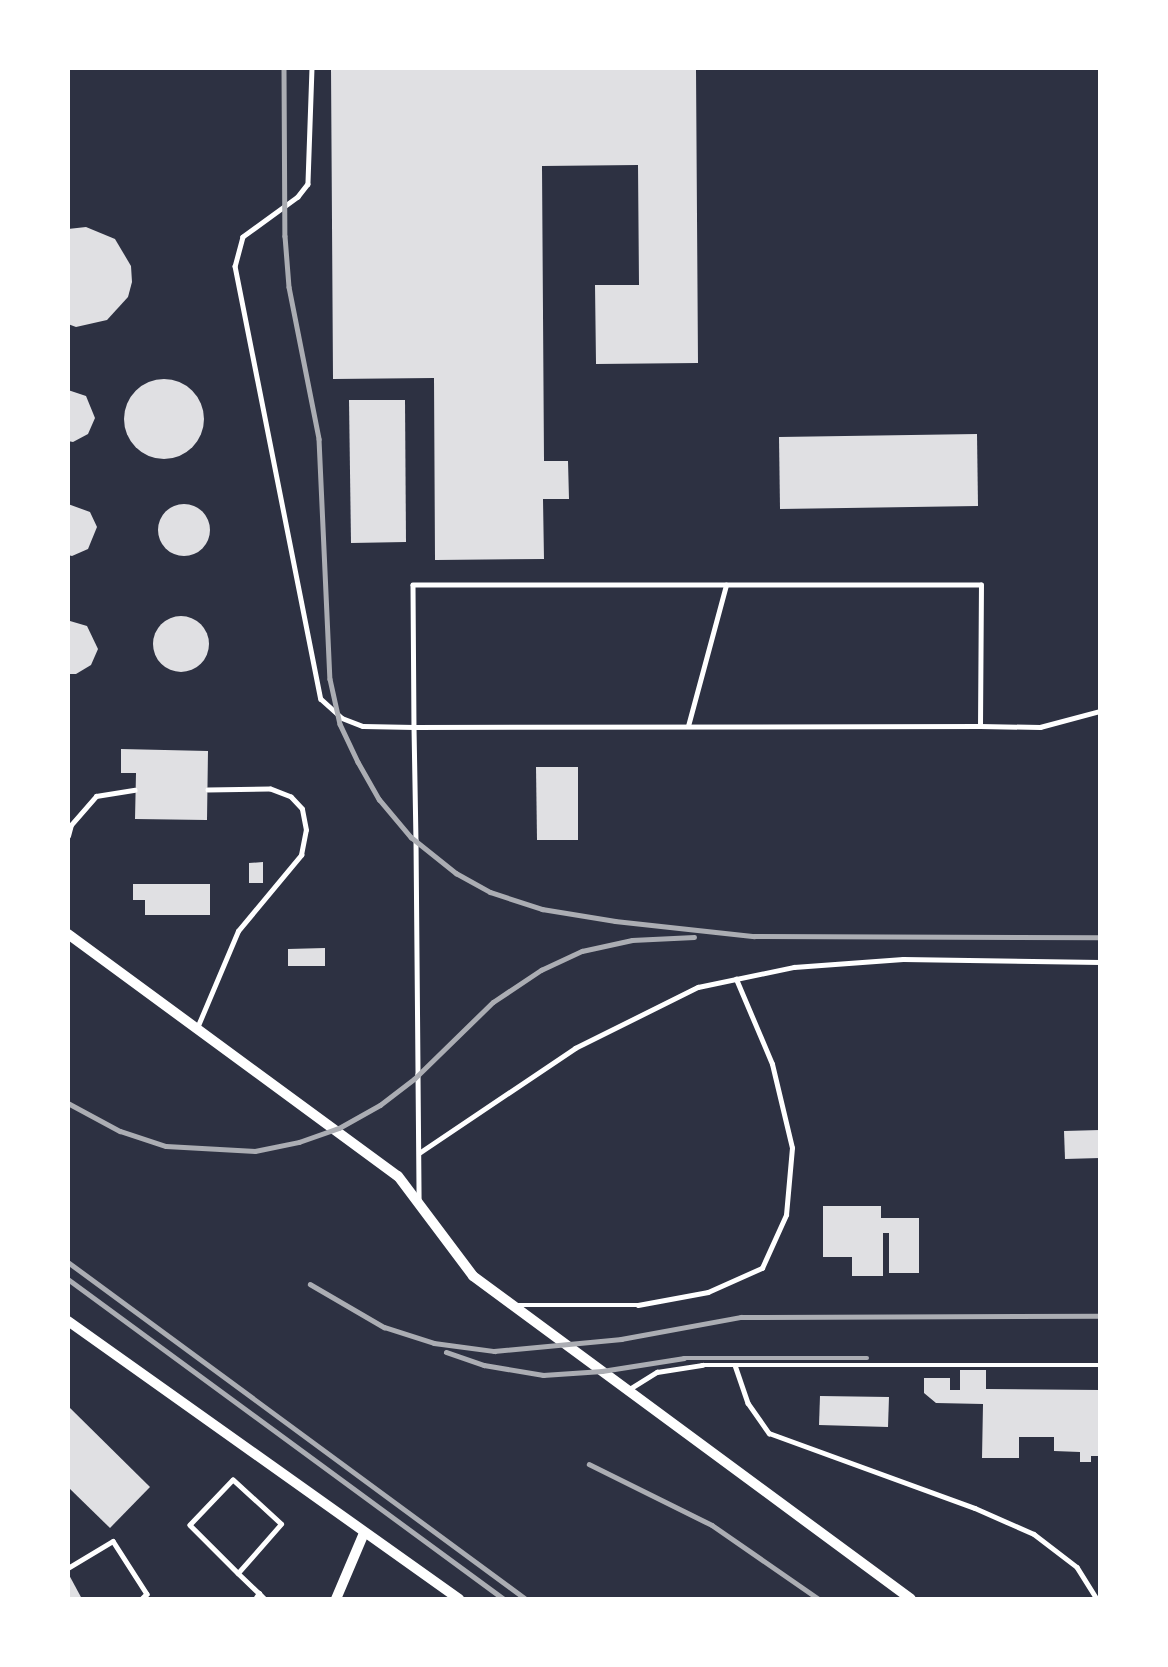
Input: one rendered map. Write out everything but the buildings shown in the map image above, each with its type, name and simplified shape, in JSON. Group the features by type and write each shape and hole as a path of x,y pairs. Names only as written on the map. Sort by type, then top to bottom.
{"street":[{"path":"68,934 398,1176 473,1276 911,1599"},
{"path":"68,1321 459,1599"},
{"path":"336,1599 364,1533"}],"lane":[{"path":"312,68 308,184 298,197 243,237 235,266 321,699 341,718 363,726 414,727 1040,727 1100,711"},
{"path":"419,1205 413,585 981,585 980,726"},
{"path":"688,726 726,585"},
{"path":"196,1030 238,931 301,855 306,830 302,809 291,797 270,789 208,790"},
{"path":"68,836 71,825 96,796 135,790"},
{"path":"419,1153 575,1048 698,987 794,967 903,959 1100,962"},
{"path":"511,1304 638,1305 708,1292 762,1268 786,1214 792,1148 772,1064 736,979"},
{"path":"627,1390 657,1372 735,1365 1100,1365"},
{"path":"735,1365 748,1403 769,1433 975,1508 1034,1534 1077,1567 1097,1599"},
{"path":"238,1573 281,1524 233,1480 190,1525 238,1573 260,1593 265,1599"},
{"path":"68,1567 113,1541 147,1594 142,1599"},
{"path":"255,1599 260,1593"}],"railway":[{"path":"284,68 285,236 289,287 319,439 330,679 340,724 358,762 379,799 411,837 456,873 490,892 542,909 615,921 754,936 1100,937"},
{"path":"68,1103 120,1131 166,1146 255,1151 299,1142 339,1128 380,1105 414,1079 493,1002 541,970 582,951 632,940 694,937"},
{"path":"68,1262 526,1599"},
{"path":"68,1279 504,1599"},
{"path":"310,1284 384,1327 434,1343 494,1351 621,1339 741,1317 1100,1316"},
{"path":"446,1352 484,1365 543,1375 602,1371 684,1358 867,1358"},
{"path":"589,1464 712,1525 819,1599"}]}
